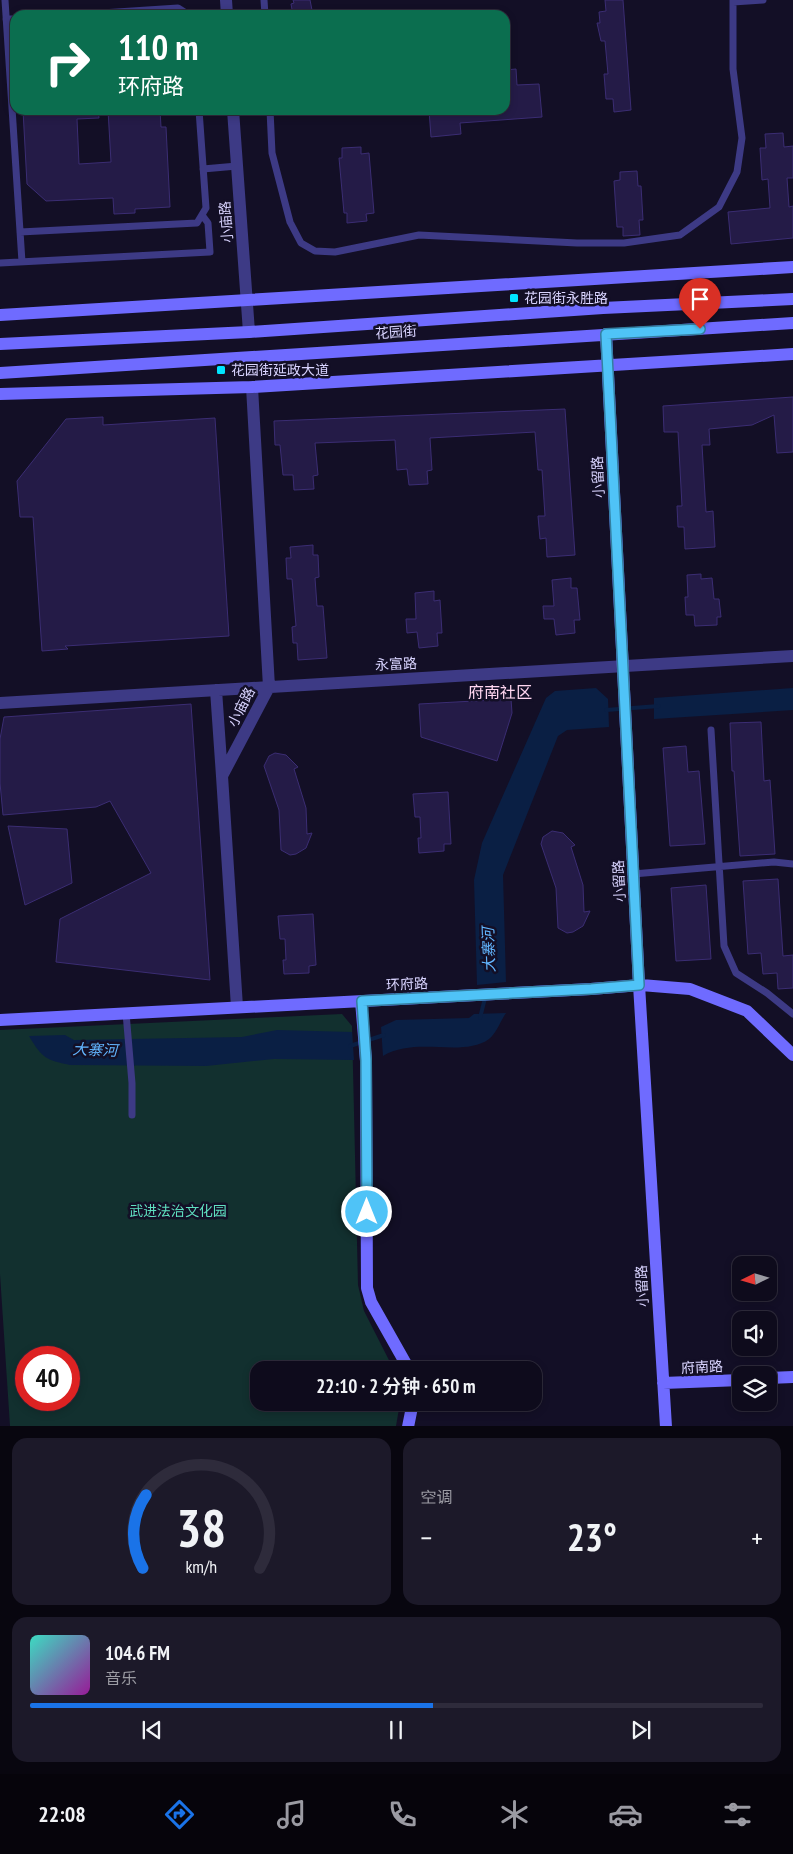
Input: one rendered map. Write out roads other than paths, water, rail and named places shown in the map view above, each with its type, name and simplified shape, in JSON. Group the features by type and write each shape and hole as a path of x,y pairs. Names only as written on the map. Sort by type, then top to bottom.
{"street":[{"name":"小庙路","path":"233,115 248,332"},
{"path":"0,315 793,267"},
{"name":"花园街","path":"0,344 248,332 603,308 793,299"},
{"name":"花园街","path":"0,372 793,323"},
{"name":"小留路","path":"606,334 639,985 666,1426"},
{"path":"0,394 252,386 793,354"},
{"name":"小庙路","path":"222,776 268,687 252,386"},
{"name":"永富路","path":"0,703 793,656"},
{"path":"216,690 238,1007"},
{"name":"环府路","path":"0,1020 639,985 690,989 747,1011 793,1055"},
{"path":"362,1001 366,1060 367,1288 371,1302 404,1361"},
{"path":"777,1378 793,1377"},
{"name":"府南路","path":"664,1383 732,1380"},
{"path":"408,1426 411,1411"}],"lane":[{"path":"5,0 10,80"},
{"path":"270,115 272,153 290,222 301,244 315,251 334,252 419,235 577,243 624,243 680,234 719,207 737,172 742,138 733,69 733,1 763,0"},
{"path":"147,10 178,8 181,10"},
{"path":"12,115 22,262"},
{"path":"20,232 197,223 206,208 199,115"},
{"path":"203,169 237,166"},
{"path":"0,263 210,252 208,223 202,215"},
{"path":"711,730 724,946 736,973 793,1014"},
{"path":"633,874 774,862 793,864"},
{"path":"126,1013 132,1083 132,1115"}],"water":[{"path":"596,688 608,699 609,727 567,730 558,736 503,875 506,982 477,985 474,880 482,843 546,698 555,691"},
{"path":"793,688 793,710 654,719 654,698"},
{"path":"506,1013 492,1037 478,1044 466,1047 410,1048 396,1050 383,1056 381,1027 396,1020 469,1018 474,1014"},
{"path":"277,1030 352,1032 354,1060 274,1059 206,1066 70,1065 45,1057 29,1036 65,1035 74,1040 242,1037"}],"waterway":[{"name":"大寨河","path":"606,710 659,706"},
{"name":"大寨河","path":"480,1018 485,998"},
{"name":"大寨河","path":"350,1046 384,1035"}],"place":[{"name":"花园街永胜路","path":"514,298"},
{"name":"花园街延政大道","path":"221,370"}],"district":[{"name":"府南社区","path":"500,692"}],"park label":[{"name":"武进法治文化园","path":"178,1211"}]}
